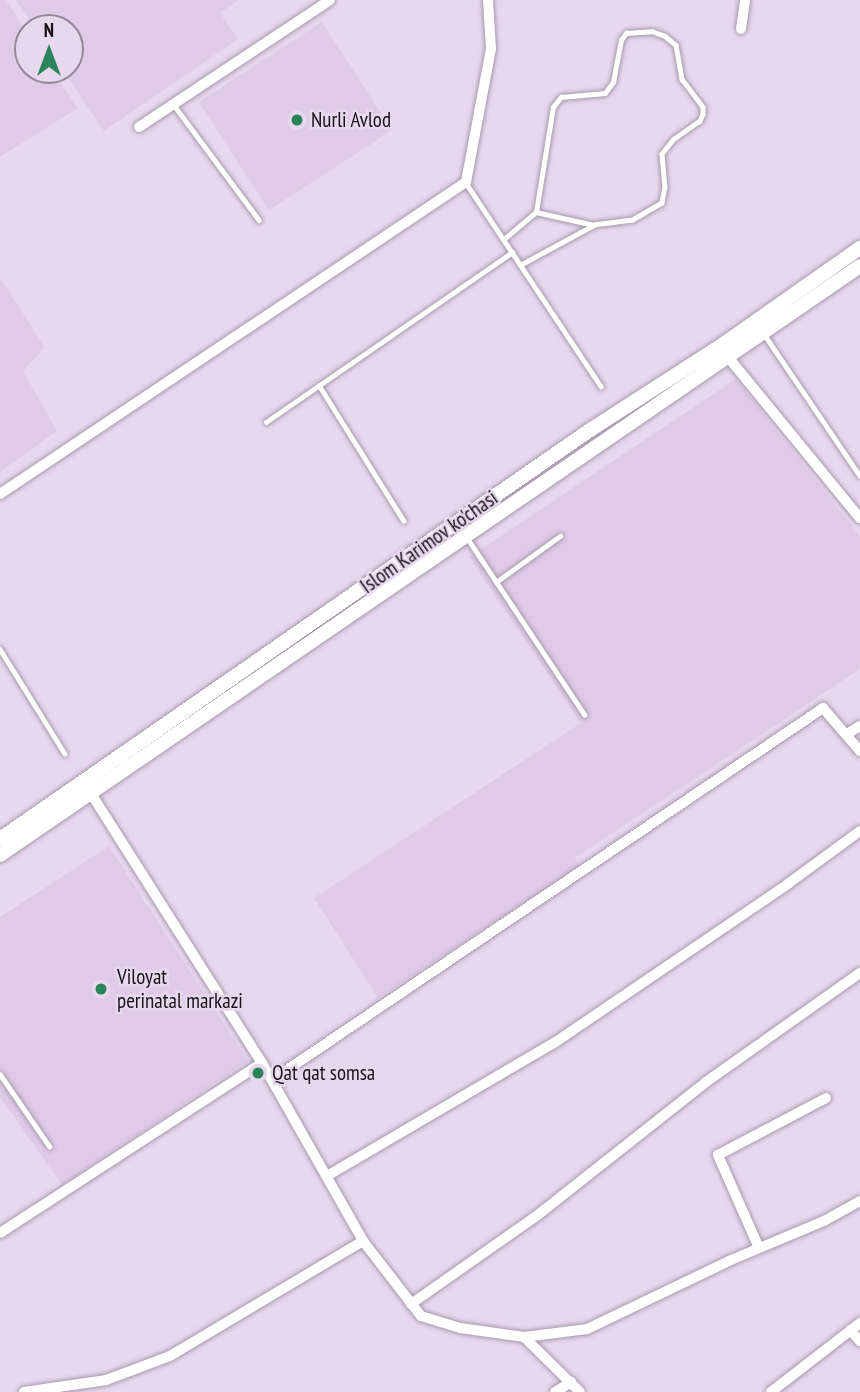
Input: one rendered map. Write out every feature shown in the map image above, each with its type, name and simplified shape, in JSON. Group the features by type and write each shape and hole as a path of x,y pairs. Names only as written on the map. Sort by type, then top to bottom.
{"main road":[{"name":"Islom Karimov ko'chasi","path":"0,839 590,430 722,345 860,248"},
{"name":"Islom Karimov ko'chasi","path":"0,855 860,266"}],"street":[{"path":"139,127 330,0"},
{"path":"0,494 466,182 491,49 488,0"},
{"path":"741,29 746,0"},
{"path":"729,357 860,518"},
{"path":"272,1080 823,708 860,751"},
{"path":"847,734 860,726"},
{"path":"90,792 262,1063 363,1241 421,1315 460,1328 524,1337 587,1329 759,1248 824,1222 860,1201"},
{"path":"327,1176 554,1043 789,883 860,831"},
{"path":"411,1304 538,1214 706,1082 860,973"},
{"path":"0,1233 262,1063"},
{"path":"759,1248 718,1155 825,1098"},
{"path":"24,1392 106,1380 170,1356 363,1241"},
{"path":"771,1392 860,1323"},
{"path":"850,1330 860,1341"},
{"path":"524,1337 580,1392"},
{"path":"555,1392 571,1382"}],"lane":[{"path":"504,239 536,212 553,107 561,97 573,94 596,96 605,93 613,82 621,40 626,33 652,31 665,36 676,45 682,79 703,107 703,114 700,121 674,139 662,154 665,187 662,203 633,220 595,225 536,212"},
{"path":"173,104 259,220"},
{"path":"466,182 601,386"},
{"path":"521,265 595,225"},
{"path":"266,422 513,253"},
{"path":"763,334 860,476"},
{"path":"319,385 404,521"},
{"path":"465,536 585,715"},
{"path":"496,582 560,536"},
{"path":"0,649 65,754"},
{"path":"0,1074 50,1147"}],"shaded area":[{"path":"0,0 6,0 15,14 14,84 62,84 78,108 0,157"},
{"path":"16,0 239,0 220,13 238,39 104,131 72,84 84,84 84,14 26,14"},
{"name":"Nurli Avlod","path":"322,22 392,130 269,210 199,102"},
{"path":"0,278 45,347 23,371 57,431 0,472"},
{"path":"736,379 860,536 860,669 575,858 580,866 378,998 314,898 581,723 469,557"},
{"name":"Viloyat perinatal markazi","path":"109,846 248,1061 62,1185 0,1097 0,917"}],"place":[{"name":"Nurli Avlod","path":"297,120"},
{"name":"Viloyat perinatal markazi","path":"101,989"},
{"name":"Qat qat somsa","path":"258,1073"}]}
